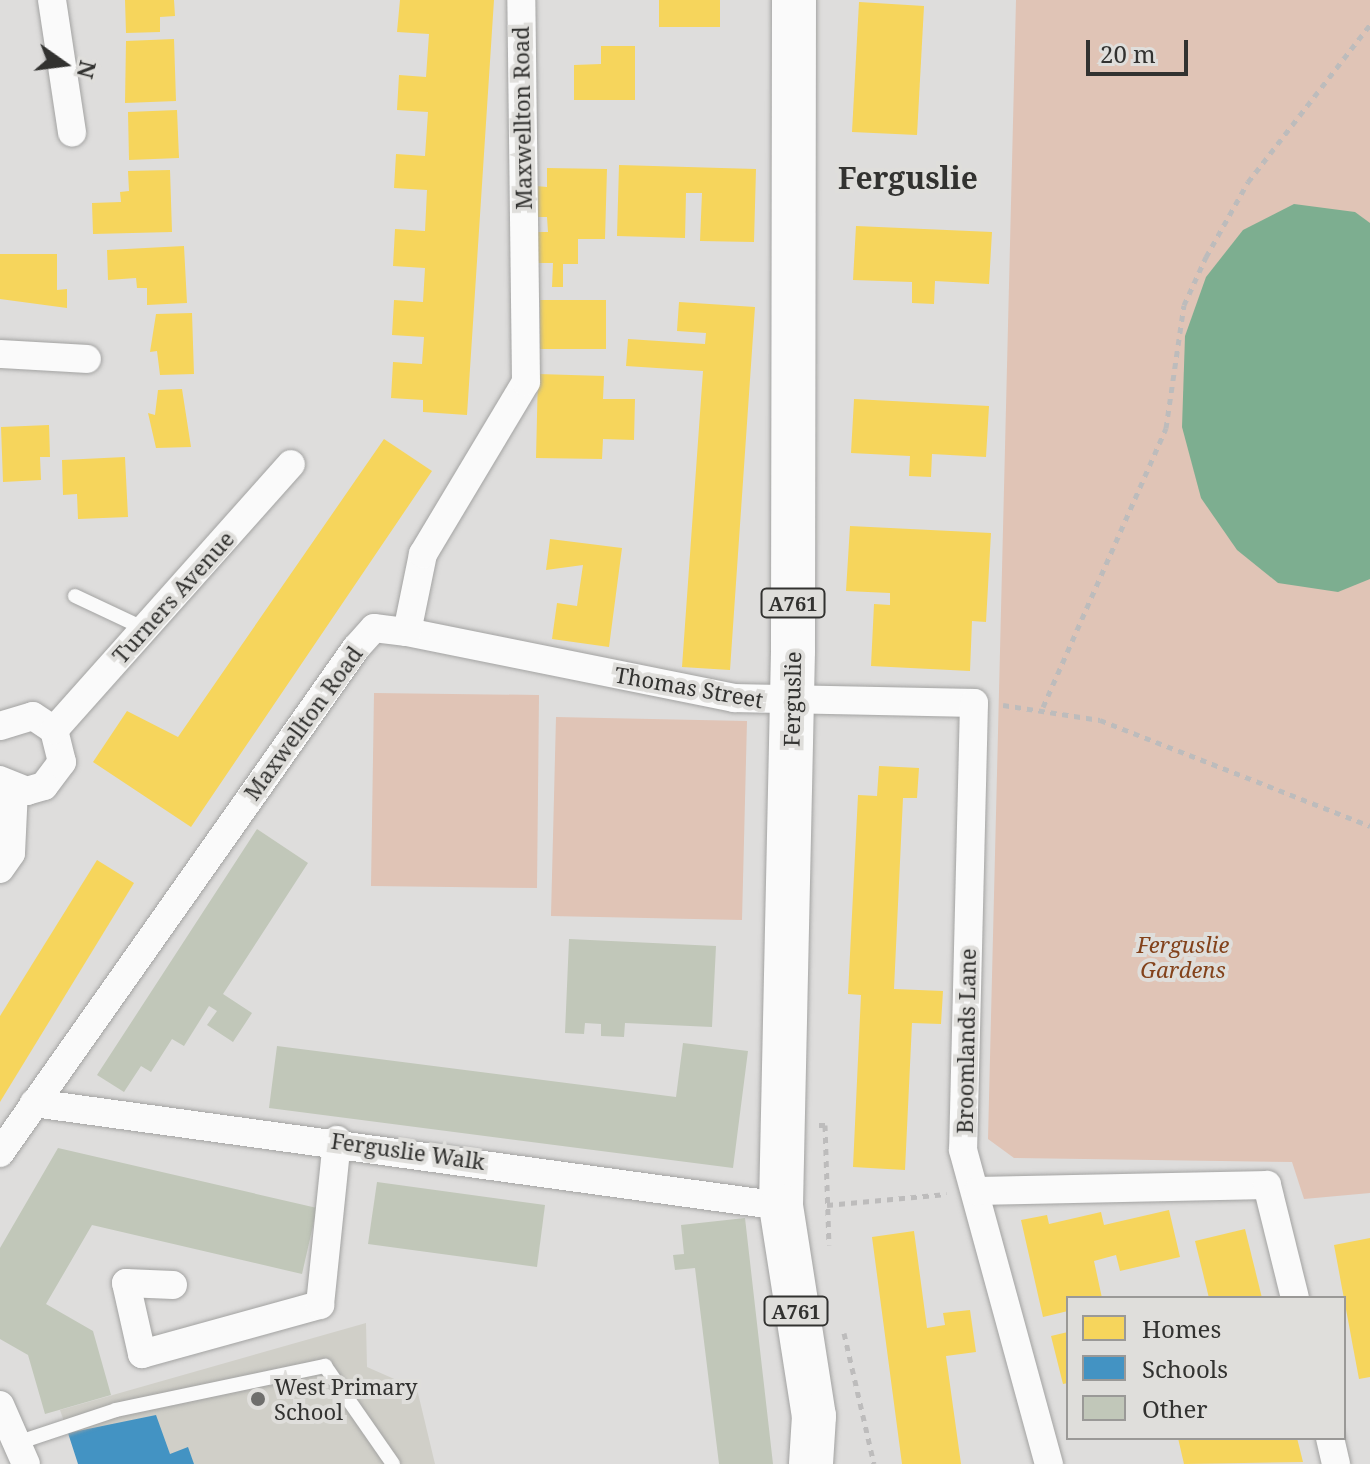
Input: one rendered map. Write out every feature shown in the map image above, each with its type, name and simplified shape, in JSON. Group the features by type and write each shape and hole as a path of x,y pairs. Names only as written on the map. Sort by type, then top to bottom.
{"main road":[{"name":"Ferguslie","path":"781,1206 792,704 794,0"},
{"name":"A761","path":"781,1206 814,1416 811,1464"},
{"name":"A761","path":"814,1416 834,1464"}],"street":[{"path":"52,0 72,132"},
{"name":"Maxwellton Road","path":"0,1153 356,648 374,628 407,632 423,554 526,382 521,0"},
{"path":"0,354 87,359"},
{"name":"Turners Avenue","path":"54,730 291,464"},
{"name":"Thomas Street","path":"407,632 792,704 974,703"},
{"name":"Broomlands Lane","path":"974,703 963,1150 978,1191 1049,1464"},
{"path":"0,869 11,853 7,785 44,786 62,762 54,730 33,716 1,716"},
{"name":"Ferguslie Walk","path":"34,1103 337,1140 781,1206"},
{"path":"173,1285 126,1283 142,1354 320,1305 337,1140"},
{"path":"978,1191 1267,1185 1295,1296"},
{"path":"0,1405 22,1454"},
{"path":"1330,1440 1336,1464"}],"lane":[{"path":"75,596 145,629"},
{"path":"22,1454 116,1410 325,1366 393,1464"}],"path":[{"path":"1043,707 1166,428 1184,305 1206,257 1248,182 1370,25"},
{"path":"974,703 1043,707 1100,720 1370,826"},
{"path":"782,1124 825,1125 830,1258"},
{"path":"827,1205 978,1191"},
{"path":"842,1324 874,1464"}],"shaded area":[{"path":"1294,204 1355,212 1370,223 1370,579 1338,592 1278,583 1237,550 1201,498 1182,427 1185,336 1206,277 1243,230"},
{"name":"West Primary School","path":"366,1323 367,1367 417,1389 435,1464 79,1464 60,1410"}],"green space":[{"name":"Ferguslie Gardens","path":"1016,0 1370,0 1370,1193 1304,1199 1292,1162 1014,1158 988,1139"},
{"path":"374,693 539,695 537,888 371,886"},
{"path":"556,717 747,721 742,920 551,916"}],"building: Homes":[{"path":"125,0 174,0 175,16 160,17 160,32 126,33"},
{"path":"400,0 494,0 467,415 423,412 423,400 391,398 393,362 422,364 424,337 392,335 394,300 423,302 425,268 393,266 395,229 425,231 427,190 394,188 396,154 425,156 428,112 397,110 399,75 426,77 429,34 397,32"},
{"path":"659,0 720,0 720,27 659,27"},
{"path":"859,2 924,6 917,135 852,132"},
{"path":"174,39 176,101 125,103 126,41"},
{"path":"601,46 635,46 635,100 574,100 574,65 601,64"},
{"path":"177,110 179,158 129,160 128,112"},
{"path":"619,165 756,169 754,242 700,241 702,193 686,193 685,238 617,236"},
{"path":"547,168 607,169 605,239 578,239 578,264 563,264 563,287 552,287 553,263 533,263 534,232 548,232 547,217 536,217 536,186 547,187"},
{"path":"170,170 172,232 93,234 92,203 121,202 120,192 129,191 128,171"},
{"path":"856,226 992,232 989,284 935,281 934,304 912,303 912,282 853,280"},
{"path":"184,246 187,303 147,305 147,288 137,288 136,278 108,280 107,250"},
{"path":"0,254 57,254 57,290 67,289 67,308 0,299"},
{"path":"540,300 606,300 606,349 540,349"},
{"path":"679,302 755,307 730,670 682,667 703,371 626,366 628,339 705,344 706,333 677,331"},
{"path":"192,313 194,374 160,375 157,351 150,352 156,314"},
{"path":"538,374 604,376 603,399 635,399 634,440 603,439 602,459 536,458"},
{"path":"182,389 191,447 156,448 148,413 155,415 158,390"},
{"path":"854,399 989,406 986,457 932,454 931,477 909,476 910,456 851,453"},
{"path":"49,425 50,457 40,457 41,480 3,482 1,427"},
{"path":"384,439 432,471 191,827 93,762 127,711 178,737"},
{"path":"125,457 128,517 78,519 77,494 63,495 62,460"},
{"path":"850,526 991,533 986,622 972,621 970,671 871,666 874,604 890,605 890,593 846,591"},
{"path":"550,539 622,548 609,647 552,639 557,603 577,606 583,565 546,570"},
{"path":"879,766 919,768 917,798 903,798 894,989 943,991 941,1024 912,1023 905,1170 853,1167 861,995 848,994 858,795 877,796"},
{"path":"97,860 134,883 0,1102 0,1016"},
{"path":"1169,1210 1180,1257 1120,1271 1116,1255 1094,1261 1102,1296 1066,1296 1066,1311 1043,1317 1021,1220 1047,1215 1049,1224 1101,1212 1104,1225"},
{"path":"1245,1229 1262,1296 1209,1296 1195,1241"},
{"path":"914,1231 927,1328 945,1325 943,1313 970,1310 976,1352 946,1356 961,1464 902,1464 872,1237"},
{"path":"1370,1238 1370,1377 1359,1379 1346,1296 1344,1296 1334,1245"},
{"path":"1066,1332 1066,1383 1063,1384 1051,1336"},
{"path":"1178,1440 1298,1440 1303,1462 1184,1464"}],"building: Schools":[{"path":"156,1415 170,1454 188,1447 194,1464 78,1464 68,1433"}],"building: Other":[{"path":"257,829 308,863 223,994 252,1013 233,1042 207,1025 217,1011 209,1006 184,1046 172,1039 151,1072 141,1066 124,1092 97,1075"},
{"path":"569,939 716,946 712,1027 625,1023 624,1037 601,1036 601,1024 585,1023 584,1034 565,1033"},
{"path":"683,1043 748,1051 733,1168 269,1108 277,1046 676,1097"},
{"path":"58,1148 317,1208 302,1274 92,1225 46,1304 93,1331 111,1395 45,1414 28,1355 0,1339 0,1248"},
{"path":"377,1182 545,1205 537,1267 368,1244"},
{"path":"745,1218 773,1464 719,1464 695,1268 675,1270 673,1255 684,1254 681,1225"}],"place":[{"name":"West Primary School","path":"258,1399"}],"district":[{"name":"Ferguslie","path":"908,178"}]}
